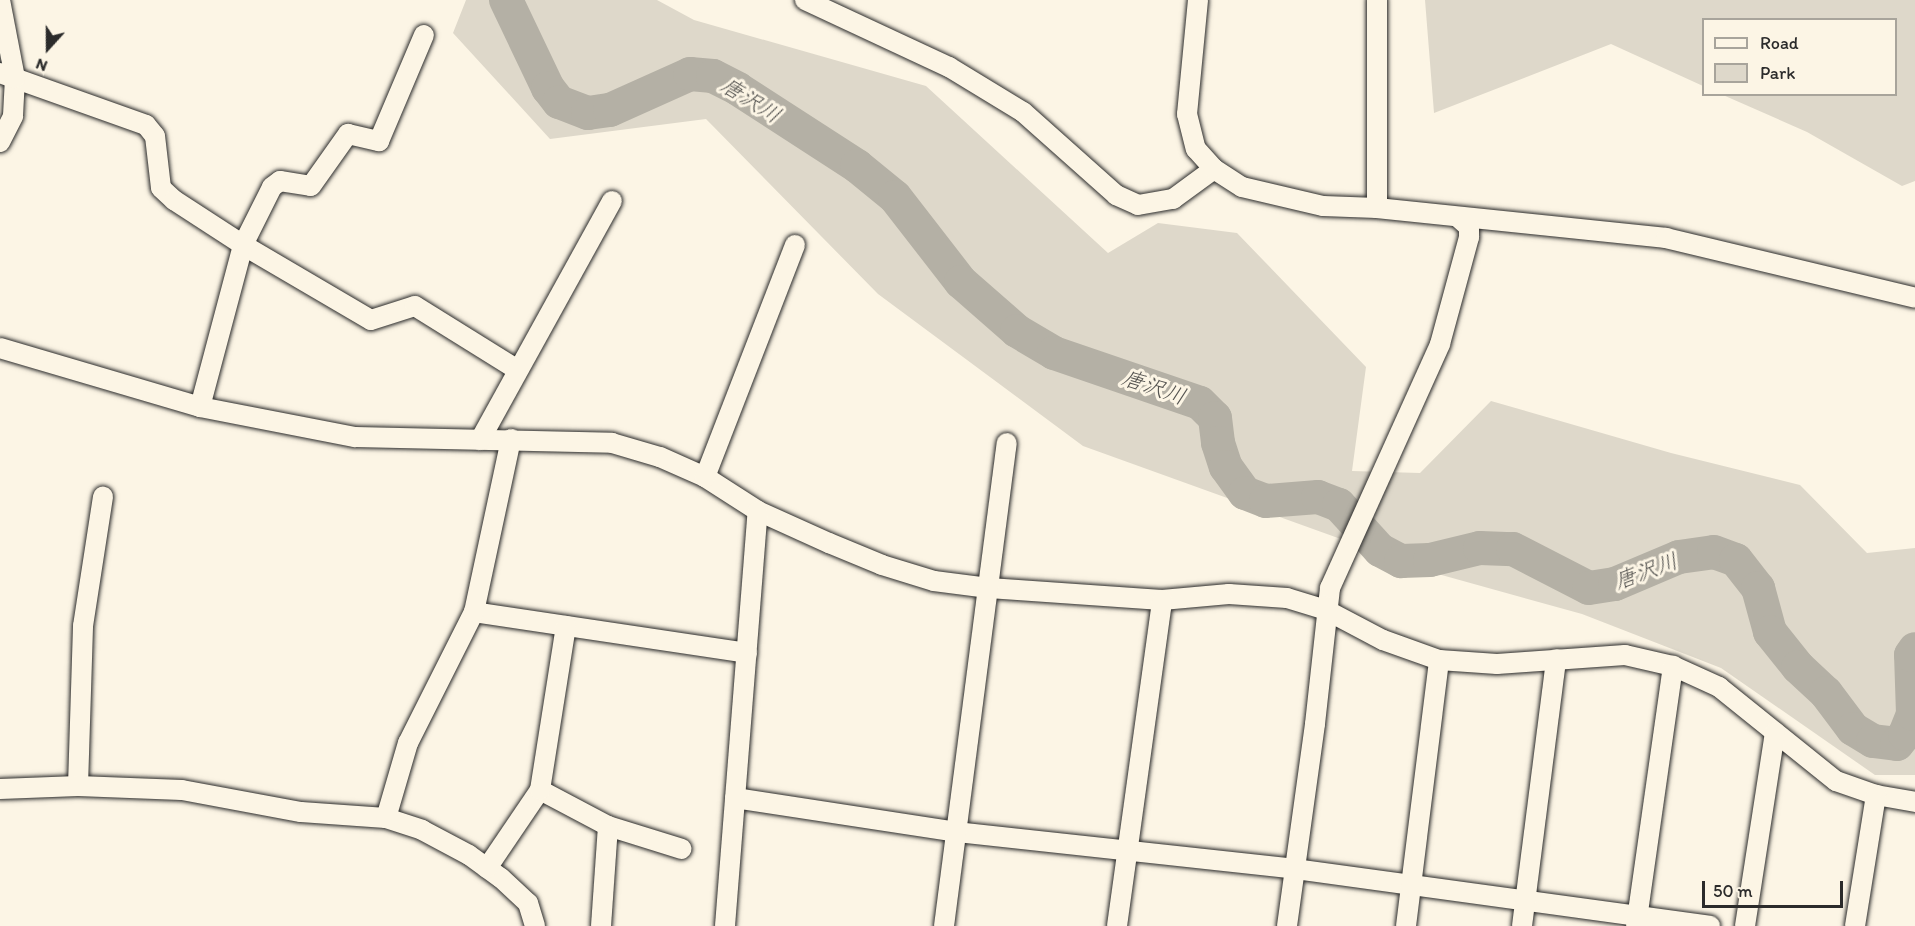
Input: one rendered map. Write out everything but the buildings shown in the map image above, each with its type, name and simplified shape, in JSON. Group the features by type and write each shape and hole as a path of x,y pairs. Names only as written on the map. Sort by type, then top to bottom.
{"street":[{"path":"0,0 13,116 0,142"},
{"path":"806,0 950,67 1023,112 1116,195 1138,205 1173,199 1214,169"},
{"path":"1198,0 1187,114 1196,149 1214,169 1242,188 1323,206 1377,208 1666,238 1915,298"},
{"path":"1377,0 1377,208"},
{"path":"201,407 243,245 272,187 280,181 311,186 348,134 379,141 424,34"},
{"path":"8,75 146,125 155,136 161,188 174,200 243,245 371,320 415,306 518,370"},
{"path":"480,440 612,201"},
{"path":"1287,926 1323,661 1326,610 1330,588 1440,344 1469,237 1469,227 1458,217"},
{"path":"705,477 795,245"},
{"path":"0,348 201,407 355,437 612,443 660,457 705,477 758,512 882,565 934,581 989,588 1162,600 1229,594 1287,598 1326,610 1383,640 1439,660 1497,664 1625,655 1673,666 1719,687 1836,781 1876,795 1915,802"},
{"path":"386,818 408,743 474,612 511,439"},
{"path":"944,926 1007,443"},
{"path":"78,786 83,626 103,497"},
{"path":"725,926 758,512"},
{"path":"1117,926 1162,600"},
{"path":"474,612 747,654"},
{"path":"487,868 540,790 566,627"},
{"path":"1522,926 1556,659"},
{"path":"1406,926 1439,660"},
{"path":"1636,921 1673,666"},
{"path":"1745,926 1775,732"},
{"path":"0,789 78,786 182,790 301,812 386,818 422,830 487,868 528,903 535,926"},
{"path":"540,790 608,826 682,849"},
{"path":"1855,926 1876,795"},
{"path":"735,798 956,832 1295,869 1525,901 1636,921 1710,926"},
{"path":"601,926 608,826"}],"green space":[{"path":"466,0 657,0 694,20 926,86 1108,253 1158,223 1237,233 1366,367 1352,471 1420,473 1491,401 1671,453 1800,485 1867,553 1915,548 1915,775 1875,775 1721,668 1582,614 1438,574 1083,446 878,294 706,119 550,139 453,33"},
{"path":"1425,0 1915,0 1915,181 1902,186 1807,132 1725,96 1897,96 1897,18 1702,18 1702,86 1611,44 1434,113"}],"waterway":[{"name":"唐沢川","path":"506,0 548,88 559,102 588,113 610,110 690,74 713,76 738,89 857,166 895,197 961,282 1017,331 1054,353 1200,403 1215,418 1218,443 1226,467 1245,493 1266,501 1318,497 1339,505 1380,550 1401,561 1430,560 1480,548 1513,549 1589,588 1615,584 1679,557 1714,552 1736,560 1758,588 1770,632 1798,667 1826,693 1853,729 1873,741 1897,744 1905,734 1913,714 1911,655 1915,649"}]}
